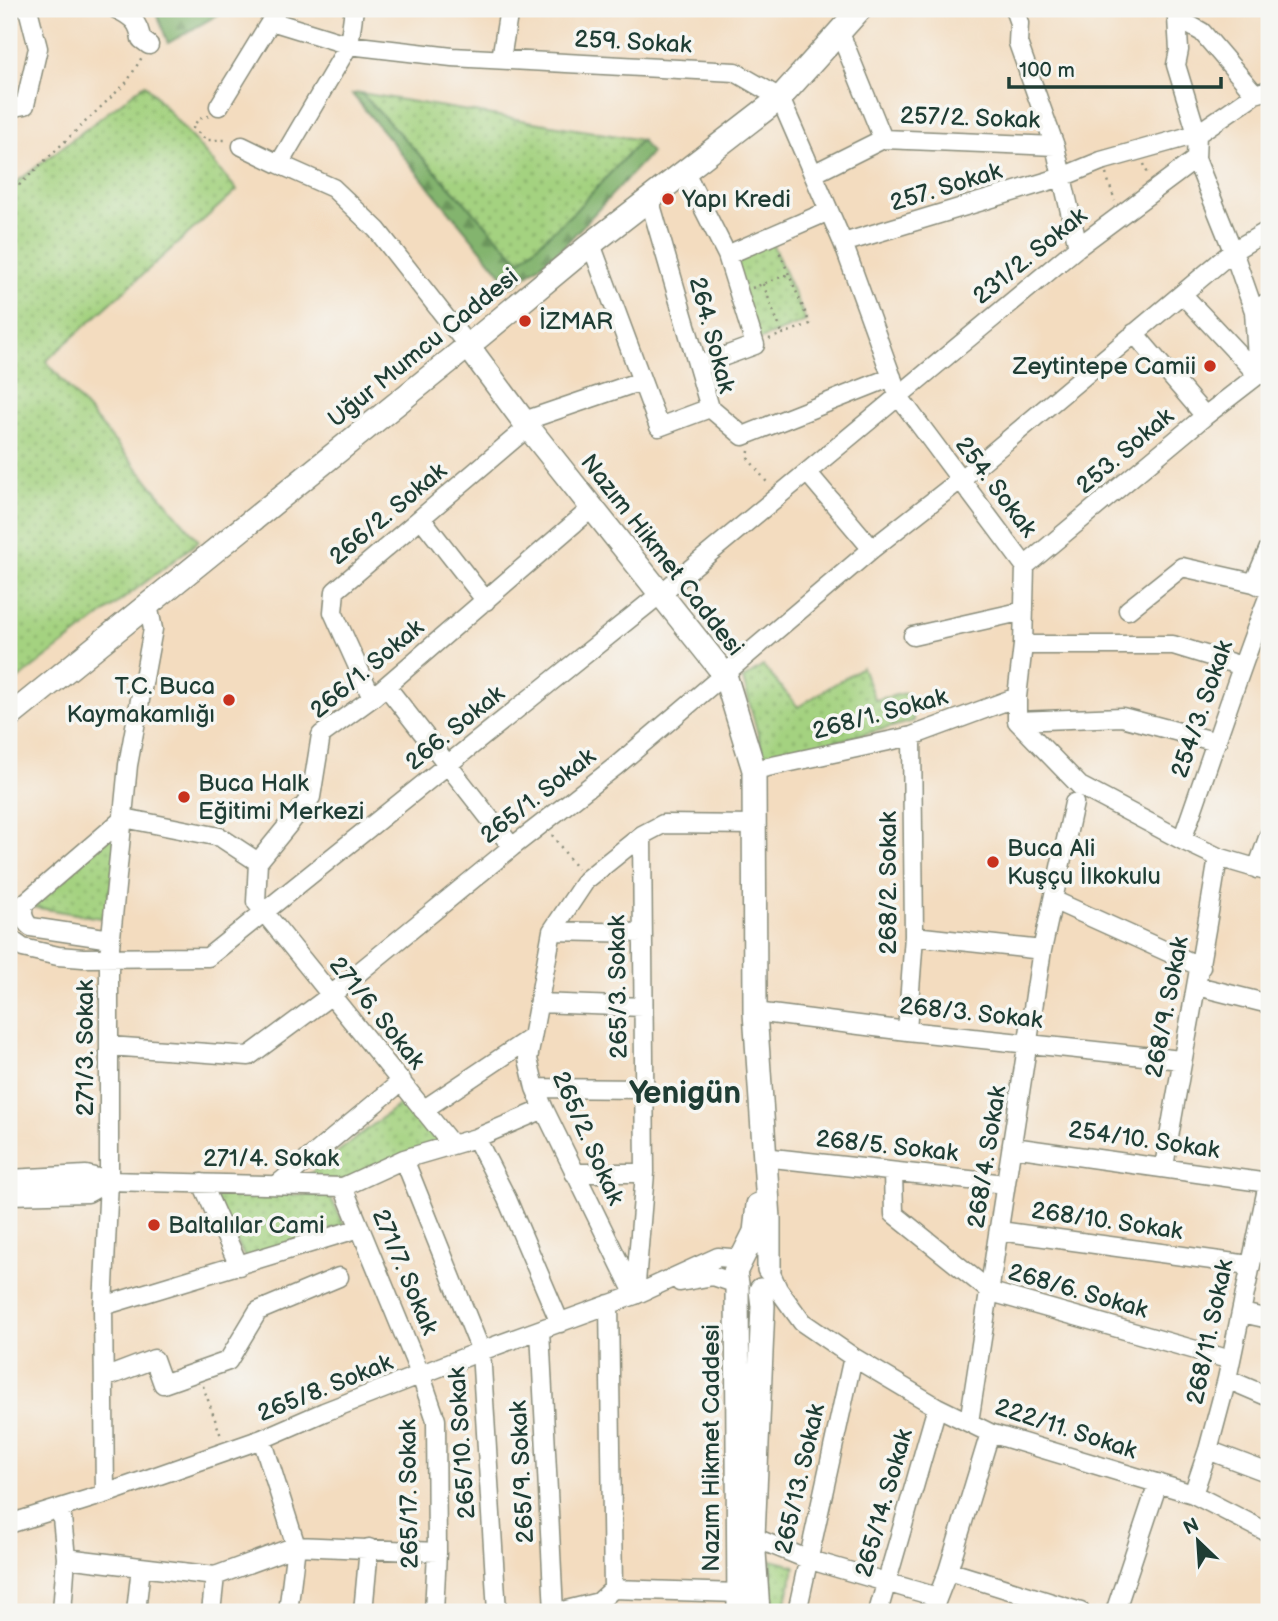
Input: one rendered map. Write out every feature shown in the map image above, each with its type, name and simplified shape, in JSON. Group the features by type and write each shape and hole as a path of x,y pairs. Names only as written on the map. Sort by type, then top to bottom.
{"main road":[{"name":"Uğur Mumcu Caddesi","path":"9,717 591,244 780,98 860,9"},
{"name":"Nazım Hikmet Caddesi","path":"468,346 659,595 725,676 754,770 755,1012 769,1219 753,1537 758,1612"},
{"name":"Nazım Hikmet Caddesi","path":"743,1259 755,1232 764,1157"},
{"path":"743,1259 762,1260 767,1292 751,1293 737,1284 735,1272 743,1259"},
{"name":"Nazım Hikmet Caddesi","path":"737,1284 738,1603"}],"street":[{"path":"9,108 25,105 38,48 28,9"},
{"path":"116,9 129,15 139,27 141,39 149,45 149,28 138,12 132,9"},
{"path":"278,164 349,45 354,9"},
{"path":"501,59 509,9"},
{"path":"1014,9 1019,23 1018,43 1055,146 1078,247"},
{"path":"1062,177 1101,161 1197,134 1262,92 1202,32 1175,13"},
{"path":"1175,13 1179,50 1176,65 1197,134 1196,159 1233,251 1262,306 1264,375"},
{"path":"219,106 273,15"},
{"name":"259. Sokak","path":"273,15 349,45 452,57 735,72 780,98"},
{"name":"257/2. Sokak","path":"839,33 883,139"},
{"name":"254. Sokak","path":"780,98 844,243 899,397 1025,566 1017,721"},
{"name":"257/2. Sokak","path":"813,174 883,139 1055,146"},
{"path":"242,146 333,188 377,229 468,346"},
{"name":"231/2. Sokak","path":"899,397 1078,247 1196,159"},
{"path":"684,170 727,255 755,345 698,366"},
{"name":"257. Sokak","path":"844,243 1062,177"},
{"name":"264. Sokak","path":"591,244 659,427 710,408 649,198"},
{"path":"727,255 829,211"},
{"name":"265/1. Sokak","path":"109,1046 249,1056 330,996 512,846 616,766 872,549 960,480 1233,251 1269,230"},
{"path":"1182,294 1264,375"},
{"path":"1134,333 1205,416"},
{"name":"253. Sokak","path":"1025,566 1205,416 1264,375"},
{"path":"710,408 743,436 892,377"},
{"name":"266/2. Sokak","path":"512,846 448,765 379,692 333,612 335,590 526,424 641,381"},
{"name":"266. Sokak","path":"110,948 208,957 659,595 899,397"},
{"path":"807,472 872,549"},
{"name":"266/1. Sokak","path":"258,862 311,797 321,735 379,692 592,508"},
{"path":"421,518 486,601"},
{"path":"1128,610 1182,567 1261,586 1269,548"},
{"name":"254/3. Sokak","path":"1182,840 1241,666 1269,595"},
{"name":"271/3. Sokak","path":"105,1494 103,1306 109,1181 110,948 128,765 153,629 148,605"},
{"path":"913,636 1024,611"},
{"path":"1023,645 1173,645 1241,666"},
{"name":"268/1. Sokak","path":"754,770 912,736 1017,697"},
{"path":"1017,721 1122,716 1217,742"},
{"path":"1017,721 1080,786 1218,857 1263,871 1269,835"},
{"name":"268/2. Sokak","path":"907,1031 914,936 912,736"},
{"name":"268/4. Sokak","path":"969,1422 1042,950 1074,803"},
{"path":"110,948 32,927 25,921 23,912 25,903 124,818 220,836 258,862 256,902 265,912"},
{"path":"642,835 663,824 755,825"},
{"name":"265/2. Sokak","path":"635,1296 544,1109 535,1088 528,1059 552,931 586,880 642,835"},
{"name":"265/3. Sokak","path":"635,1296 645,1173 642,835"},
{"name":"268/9. Sokak","path":"1164,1167 1181,1060 1201,967 1218,857"},
{"path":"1053,900 1201,967"},
{"name":"271/6. Sokak","path":"265,912 452,1145"},
{"path":"552,931 642,933"},
{"path":"914,936 1042,950"},
{"path":"9,938 23,947 58,956 83,958 110,948"},
{"path":"1197,986 1269,1004"},
{"path":"539,1003 643,1007"},
{"name":"268/3. Sokak","path":"755,1012 1181,1060"},
{"path":"423,1110 533,1037"},
{"path":"278,1184 402,1081"},
{"path":"535,1088 644,1088"},
{"name":"271/4. Sokak","path":"9,1179 86,1175 109,1181 343,1187 404,1159 475,1138 544,1109"},
{"path":"475,1138 507,1199 560,1323"},
{"name":"254/10. Sokak","path":"1013,1147 1269,1181"},
{"name":"268/5. Sokak","path":"764,1157 1005,1184"},
{"name":"265/10. Sokak","path":"404,1159 481,1351 498,1612"},
{"name":"268/6. Sokak","path":"893,1172 894,1214 991,1292 1231,1360"},
{"path":"574,1173 645,1173"},
{"name":"271/4. Sokak","path":"9,1195 88,1193 109,1181"},
{"name":"268/11. Sokak","path":"1193,1494 1227,1379 1242,1313 1249,1265 1269,1181"},
{"path":"202,1183 239,1266"},
{"name":"271/7. Sokak","path":"343,1187 421,1376"},
{"path":"103,1306 360,1228"},
{"name":"268/10. Sokak","path":"1000,1231 1249,1265"},
{"name":"265/8. Sokak","path":"9,1524 105,1494 262,1439 481,1351 635,1296 718,1257 743,1259"},
{"name":"265/8. Sokak","path":"656,1286 713,1276 737,1284"},
{"path":"104,1378 154,1359 163,1384 228,1361 258,1311 339,1277"},
{"name":"222/11. Sokak","path":"767,1292 778,1289 802,1322 853,1357 937,1407 990,1433 1193,1494 1269,1533"},
{"path":"767,1292 802,1322"},
{"path":"556,1612 598,1607 613,1589 609,1304"},
{"path":"1242,1313 1269,1319"},
{"name":"265/9. Sokak","path":"540,1330 556,1612"},
{"name":"265/13. Sokak","path":"797,1612 853,1357"},
{"name":"265/17. Sokak","path":"421,1376 436,1420 437,1552 434,1612"},
{"path":"1227,1379 1269,1397"},
{"name":"265/14. Sokak","path":"878,1612 937,1407"},
{"path":"753,1537 807,1559 887,1583 934,1604 948,1571 990,1433"},
{"path":"262,1439 296,1546 288,1612"},
{"path":"1208,1450 1269,1473"},
{"path":"1115,1612 1158,1483"},
{"path":"61,1508 66,1558 62,1612"},
{"path":"66,1558 215,1576 296,1546 437,1552"},
{"path":"363,1612 369,1548"},
{"path":"136,1612 141,1567"},
{"path":"948,1571 1080,1612"},
{"path":"211,1612 215,1576"},
{"path":"613,1589 738,1603"}],"path":[{"path":"9,195 127,82 149,45"},
{"path":"219,106 206,118 198,119 193,128 206,140 231,140 242,146"},
{"path":"1139,151 1154,190"},
{"path":"1101,161 1120,215"},
{"path":"755,345 810,324 772,235"},
{"path":"739,293 789,274"},
{"path":"763,284 782,334"},
{"path":"749,433 748,458 779,495"},
{"path":"542,823 586,880"},
{"path":"199,1371 226,1452"}],"green space":[{"path":"155,9 228,9 168,43"},
{"path":"145,84 237,190 46,361 199,541 9,686 9,188"},
{"path":"361,93 641,140 576,210 520,261"},
{"path":"361,93 520,261 576,210 641,140 651,153 563,247 512,287 352,94"},
{"path":"771,241 806,321 756,341 732,258"},
{"path":"763,666 798,707 862,667 875,700 906,693 914,721 765,760 743,679"},
{"path":"119,828 107,919 27,906"},
{"path":"405,1100 443,1141 342,1181 303,1179"},
{"path":"212,1192 330,1196 344,1225 246,1260"},
{"path":"771,1560 795,1566 783,1612 773,1612"}],"place":[{"name":"Yapı Kredi","path":"668,199"},
{"name":"İZMAR","path":"525,321"},
{"name":"Zeytintepe Camii","path":"1210,366"},
{"name":"T.C. Buca Kaymakamlığı","path":"229,700"},
{"name":"Buca Halk Eğitimi Merkezi","path":"184,797"},
{"name":"Buca Ali Kuşçu İlkokulu","path":"993,862"},
{"name":"Baltalılar Cami","path":"154,1225"}],"district":[{"name":"Yenigün","path":"685,1093"}]}
